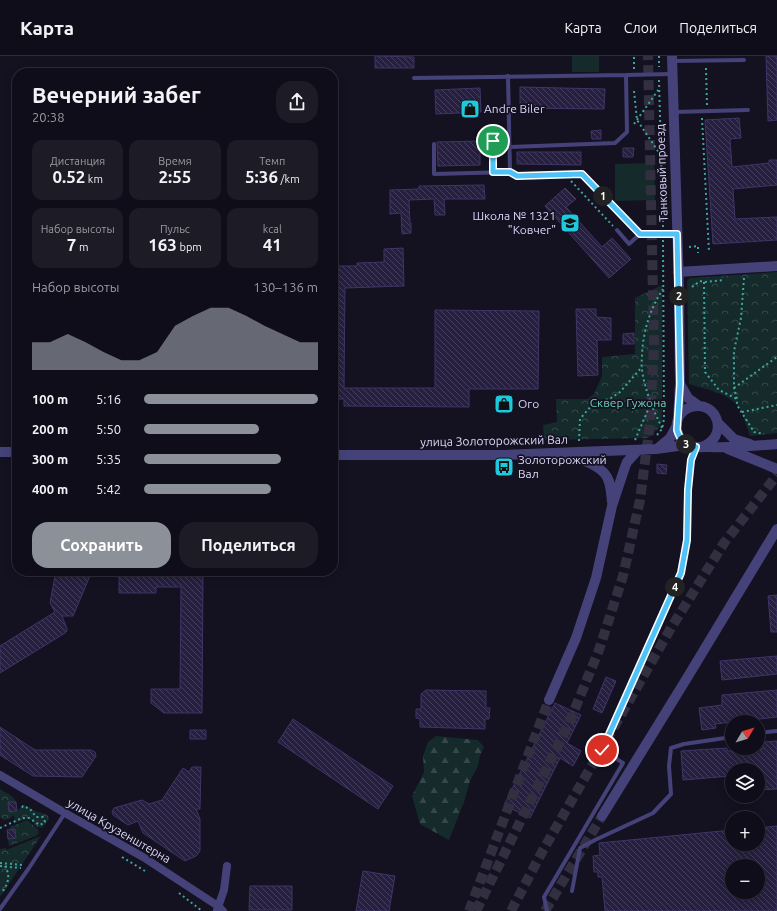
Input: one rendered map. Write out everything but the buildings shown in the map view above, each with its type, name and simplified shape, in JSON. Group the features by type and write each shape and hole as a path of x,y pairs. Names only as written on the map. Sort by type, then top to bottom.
{"street":[{"name":"Танковый проезд","path":"672,59 680,384 677,422"},
{"path":"678,272 777,266"},
{"path":"680,384 688,398 699,406 713,413 718,423 734,439 755,446"},
{"path":"656,449 670,438 684,411 689,408 699,406"},
{"path":"677,422 678,435 681,440 696,447 706,446 714,439 718,428 718,423"},
{"path":"726,448 777,444"},
{"path":"550,700 576,638 596,578 612,506 627,462 640,445"},
{"name":"улица Золоторожский Вал","path":"338,455 504,455 563,452 640,445 656,449 678,446 726,448"},
{"path":"726,448 777,469"},
{"path":"0,452 12,452"},
{"path":"563,452 595,466 606,474 610,487 612,506"},
{"path":"602,816 777,529"},
{"name":"улица Крузенштерна","path":"0,775 143,856 219,909"},
{"path":"219,909 224,890 227,866"}],"lane":[{"path":"672,59 706,62 744,60"},
{"path":"414,78 672,74"},
{"path":"510,147 616,144 627,132 626,75"},
{"path":"508,76 510,172"},
{"path":"673,112 748,110"},
{"path":"493,141 493,172"},
{"path":"434,144 434,174 493,172 510,172 517,176 582,174 640,234"},
{"path":"617,230 629,244 640,234 677,234"},
{"path":"548,911 544,897 623,763 602,750 681,573 687,540 689,475 691,460 696,447"},
{"path":"765,732 777,731"},
{"path":"572,891 580,848 653,813 671,794 669,766 671,748 684,744 725,738"},
{"path":"0,909 29,869 65,813"}],"path":[{"path":"634,56 637,120 661,155"},
{"path":"654,438 662,429 664,419 664,288 659,56"},
{"path":"706,62 707,112 702,117 709,252"},
{"path":"627,132 659,89"},
{"path":"566,174 617,230"},
{"path":"689,247 698,246 698,253"},
{"path":"744,278 741,318 734,351 734,388 737,405 754,432 770,435"},
{"path":"692,288 700,281 704,282 705,372 719,390 737,399"},
{"path":"662,429 644,384 641,368 643,338 649,316 656,300 664,288"},
{"path":"734,388 777,357"},
{"path":"586,441 578,441 580,419 592,405 611,398 620,392 641,368"},
{"path":"640,445 635,440 651,403"},
{"path":"742,412 777,404"},
{"path":"0,828 22,818 29,818 40,825 45,822 43,817 36,817 27,807 23,806 21,809"},
{"path":"0,863 22,865 29,869"},
{"path":"0,866 29,869"},
{"path":"0,895 8,884 7,870 5,866"},
{"path":"180,893 202,911"}],"green space":[{"path":"572,56 599,56 599,72 572,72"},
{"path":"654,163 655,200 615,201 615,164"},
{"path":"777,272 777,433 750,436 738,406 719,393 689,384 687,281 690,278"},
{"name":"Сквер Гужона","path":"662,285 662,421 658,429 648,438 544,440 543,425 557,422 556,399 587,399 594,394 602,376 602,357 635,354 635,298"},
{"path":"436,736 478,740 484,747 449,840 420,824 412,796 424,772 423,756 428,742"},
{"path":"0,789 12,796 16,802 8,803 9,812 17,811 25,805 45,814 49,819 42,828 37,827 31,820 27,819 15,823 14,815 9,819 2,819 0,817"},
{"path":"27,820 38,829 39,833 36,836 9,846 8,839 16,838 15,829 10,830 10,827"},
{"path":"41,836 0,897 0,849 6,848 6,850"}],"tunnel":[{"path":"476,911 570,721 599,650 623,576 640,500 650,423 654,345 648,56"},
{"path":"511,911 542,852 671,628 724,543 777,475"},
{"path":"469,911 549,700"},
{"path":"545,911 602,816"}],"place":[{"name":"Andre Biler","path":"470,109"},
{"name":"Школа № 1321 \"Ковчег\"","path":"570,223"},
{"name":"Ого","path":"504,404"},
{"name":"Золоторожский Вал","path":"504,467"}],"route":[{"path":"493,141 493,172 510,172 517,176 582,174 640,234 677,234 680,384 677,430 678,435 685,444 696,447 691,460 688,490 687,540 681,573 602,750"}]}
